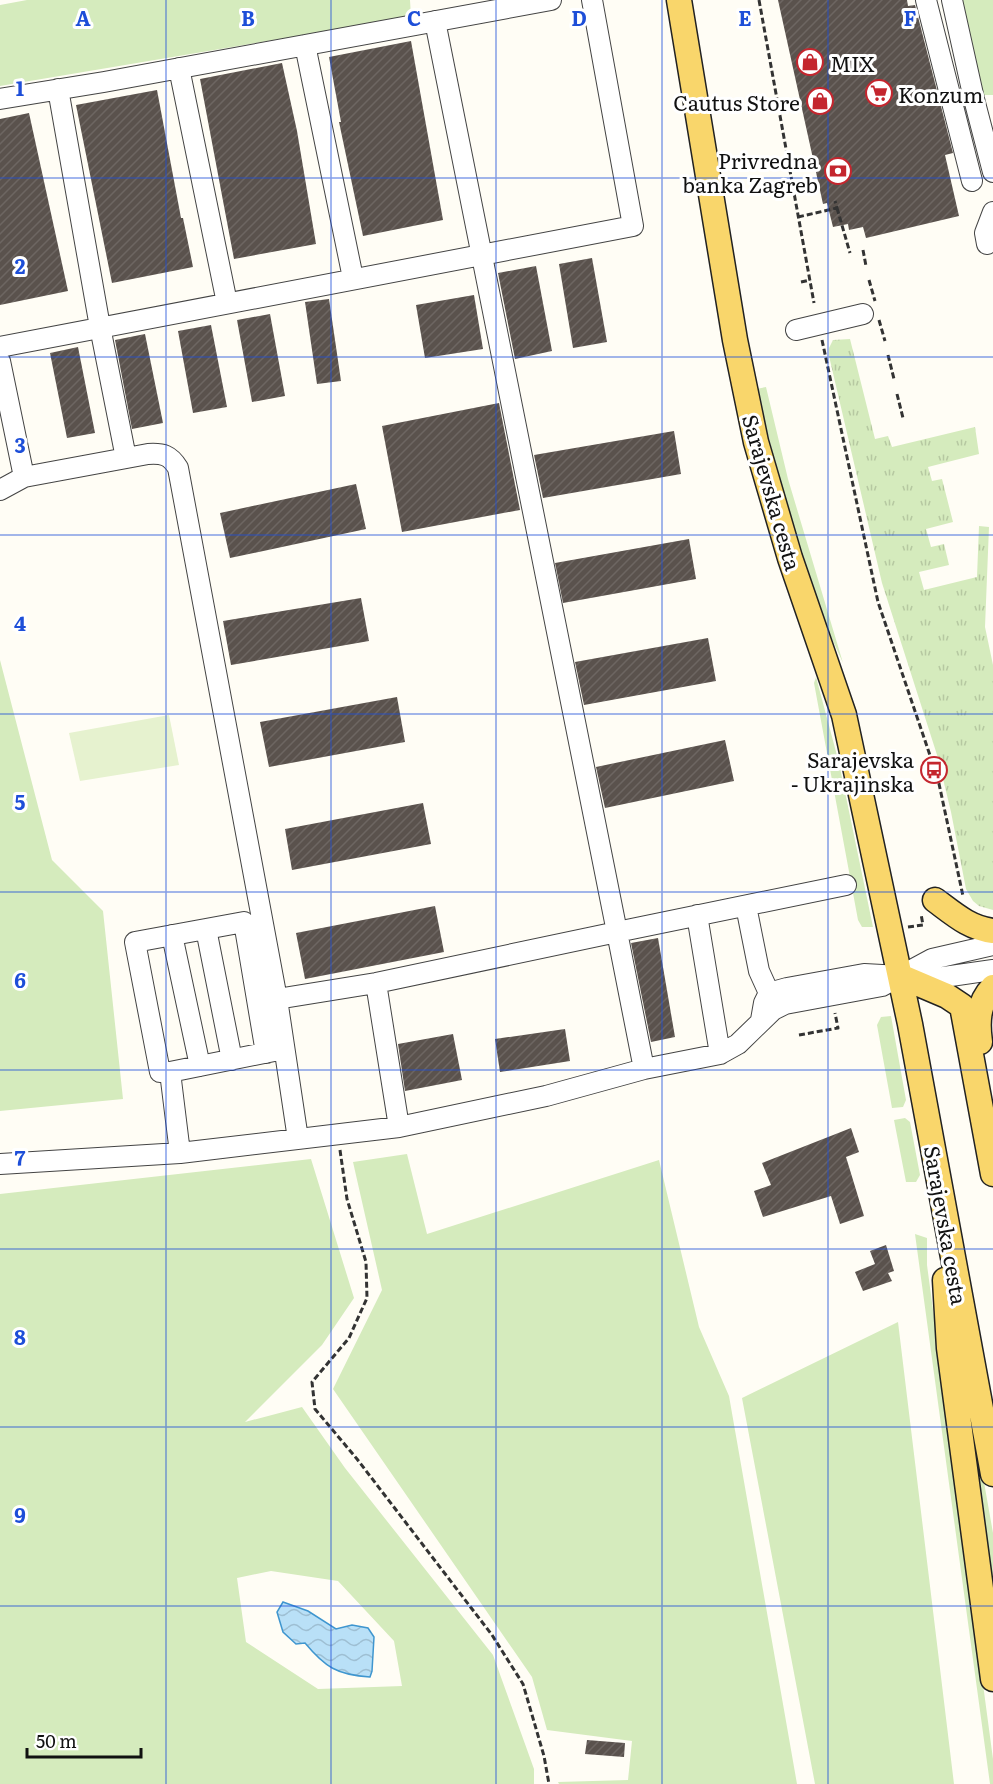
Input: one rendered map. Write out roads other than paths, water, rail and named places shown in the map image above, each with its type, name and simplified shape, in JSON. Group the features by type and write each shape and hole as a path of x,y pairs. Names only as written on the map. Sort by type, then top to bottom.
{"main road":[{"name":"Sarajevska cesta","path":"679,0 735,340 756,442 790,558 844,715 910,1024 993,1474"},
{"path":"935,900 965,923 993,931"},
{"path":"900,976 947,996 962,1006 993,1174"},
{"path":"979,1097 984,1065 978,1030 979,1012 981,1004 993,987"},
{"path":"951,1248 945,1277 947,1325 993,1679"}],"street":[{"path":"0,99 551,0"},
{"path":"0,347 633,226 592,0"},
{"path":"926,0 972,181"},
{"path":"952,0 986,113 993,172"},
{"path":"435,21 644,1069"},
{"path":"305,45 353,279"},
{"path":"179,68 227,303"},
{"path":"58,89 100,327 126,458"},
{"path":"956,120 986,113"},
{"path":"987,244 985,233 993,212"},
{"path":"796,330 872,312"},
{"path":"0,361 24,477"},
{"path":"0,490 24,477 161,453 172,458 178,468 277,999 275,1051"},
{"path":"277,999 376,983 846,885"},
{"path":"746,906 759,971 769,993"},
{"path":"697,915 720,1054"},
{"path":"275,1051 160,1072 135,942 244,922 298,1139"},
{"path":"206,929 231,1060"},
{"path":"172,935 200,1066"},
{"path":"0,1164 180,1153 399,1127 546,1096 644,1069 720,1054 738,1044 761,1020 785,1004 882,986 932,959 993,945"},
{"path":"761,1020 764,1003 769,993 787,987 864,974 937,978 993,970"},
{"path":"376,983 399,1127"},
{"path":"170,1072 180,1153"}],"water":[{"path":"283,1602 308,1611 336,1629 352,1625 368,1628 374,1637 370,1677 340,1672 326,1664 305,1643 296,1644 283,1632 277,1612"}],"place":[{"name":"MIX","path":"810,62"},
{"name":"Konzum","path":"879,93"},
{"name":"Cautus Store","path":"820,101"},
{"name":"Privredna banka Zagreb","path":"838,171"},
{"name":"Sarajevska - Ukrajinska","path":"934,770"}]}
